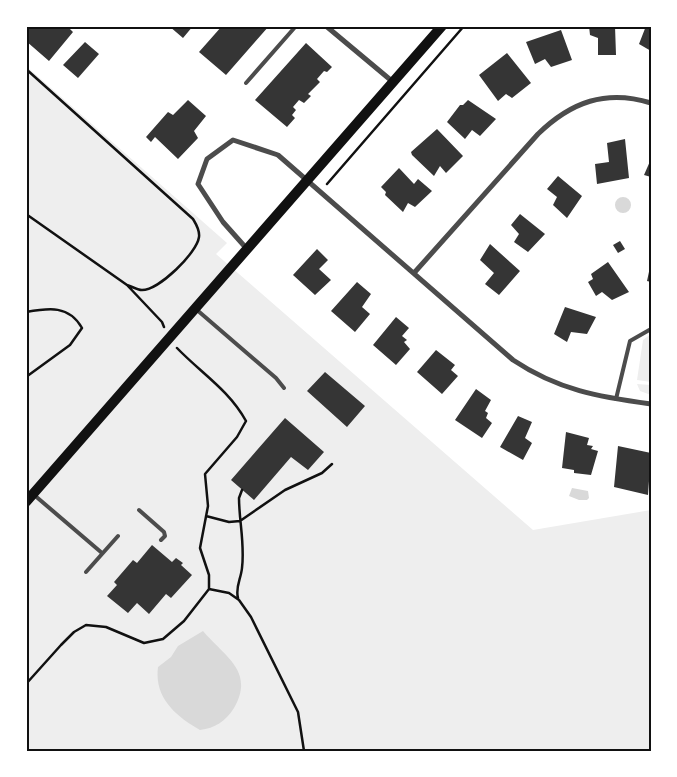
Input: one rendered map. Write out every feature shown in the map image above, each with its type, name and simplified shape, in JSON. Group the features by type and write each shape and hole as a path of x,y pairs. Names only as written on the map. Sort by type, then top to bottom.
{"main road":[{"path":"26,502 442,26"}],"street":[{"path":"326,26 393,82"},
{"path":"414,273 555,117 572,107 587,102 619,96 651,103"},
{"path":"247,249 223,222 198,184 207,159 234,140 278,155 513,360 536,375 574,390 651,404"}],"lane":[{"path":"246,83 296,26"},
{"path":"195,308 276,378 284,388"},
{"path":"616,399 630,341 651,329"},
{"path":"34,494 102,553"},
{"path":"139,510 164,532 165,536 162,540"},
{"path":"86,572 118,536"}],"path":[{"path":"321,191 464,26"},
{"path":"26,69 193,219 198,227 199,237 195,248 174,271 160,284 142,290 127,285 26,214"},
{"path":"26,312 54,308 65,311 82,328 70,345 26,377"},
{"path":"26,684 68,639 86,625 106,627 144,643 163,639 184,621 210,589 209,575 200,548 208,506 205,474 237,437 246,421 238,406 205,372"},
{"path":"206,516 229,522 240,521 285,490 322,473 332,464"},
{"path":"242,490 238,498 242,569 236,590 239,600 251,617 298,712 304,751"},
{"path":"210,589 221,590 239,600"}],"shaded area":[{"path":"26,66 227,243 216,254 533,530 651,510 651,751 26,751"},
{"path":"620,197 626,197 631,202 629,211 620,213 615,208 615,202"},
{"path":"651,334 651,382 637,380 643,340"},
{"path":"637,384 651,385 651,395 640,391"},
{"path":"572,488 588,491 589,498 587,500 579,500 569,496"},
{"path":"203,631 235,665 241,684 240,695 227,717 215,726 200,730 183,719 168,705 160,688 158,667 171,657 178,646"}],"building":[{"path":"26,26 67,26 73,32 49,61 26,41"},
{"path":"169,26 193,26 183,38"},
{"path":"222,26 269,26 226,75 199,52"},
{"path":"589,26 615,26 616,55 598,55 598,38 590,35"},
{"path":"646,26 651,26 651,51 639,44"},
{"path":"561,30 572,60 551,67 545,59 535,64 526,42"},
{"path":"85,42 99,54 78,78 63,65"},
{"path":"306,43 332,67 327,72 324,71 317,79 320,82 308,94 311,96 304,103 299,100 293,107 296,110 292,115 295,118 287,127 255,100"},
{"path":"507,53 531,83 512,98 506,94 498,101 479,75"},
{"path":"188,100 206,116 194,131 198,138 178,159 155,137 151,142 146,137 168,112 173,115"},
{"path":"468,100 496,119 480,136 472,130 465,139 447,122 460,105 463,105"},
{"path":"437,129 463,156 446,173 440,166 434,176 411,152"},
{"path":"625,139 629,178 597,184 595,164 609,162 607,143"},
{"path":"651,159 651,177 644,175"},
{"path":"399,168 414,184 418,179 432,191 415,207 408,203 403,212 385,195 386,192 381,187"},
{"path":"558,176 582,196 567,218 553,205 557,197 547,189"},
{"path":"520,214 545,234 528,252 514,242 519,234 511,225"},
{"path":"620,241 625,249 618,253 613,245"},
{"path":"490,244 520,271 499,295 485,284 494,273 480,260"},
{"path":"317,249 328,260 319,269 331,280 315,295 293,275"},
{"path":"608,262 629,292 612,300 602,292 596,296 588,282 593,279 591,274"},
{"path":"651,267 651,282 647,281"},
{"path":"357,282 371,294 362,307 370,314 355,332 331,311"},
{"path":"565,307 596,317 587,334 571,332 567,342 554,334"},
{"path":"396,317 409,328 402,336 407,340 404,342 410,349 396,365 373,345"},
{"path":"436,350 455,365 451,370 458,376 442,394 417,372"},
{"path":"325,372 365,406 347,427 307,391"},
{"path":"476,389 491,400 485,411 488,413 486,418 492,423 482,438 455,420"},
{"path":"518,416 532,422 525,438 532,443 523,460 500,447"},
{"path":"285,418 324,452 308,470 291,457 254,500 231,480"},
{"path":"566,432 589,438 587,445 593,446 591,449 598,451 591,475 574,473 574,470 562,468"},
{"path":"618,446 651,453 648,495 614,487"},
{"path":"152,545 172,562 176,558 183,563 181,565 192,575 171,598 166,594 149,614 137,603 128,613 107,596 117,585 114,582 133,560 137,563"}]}
